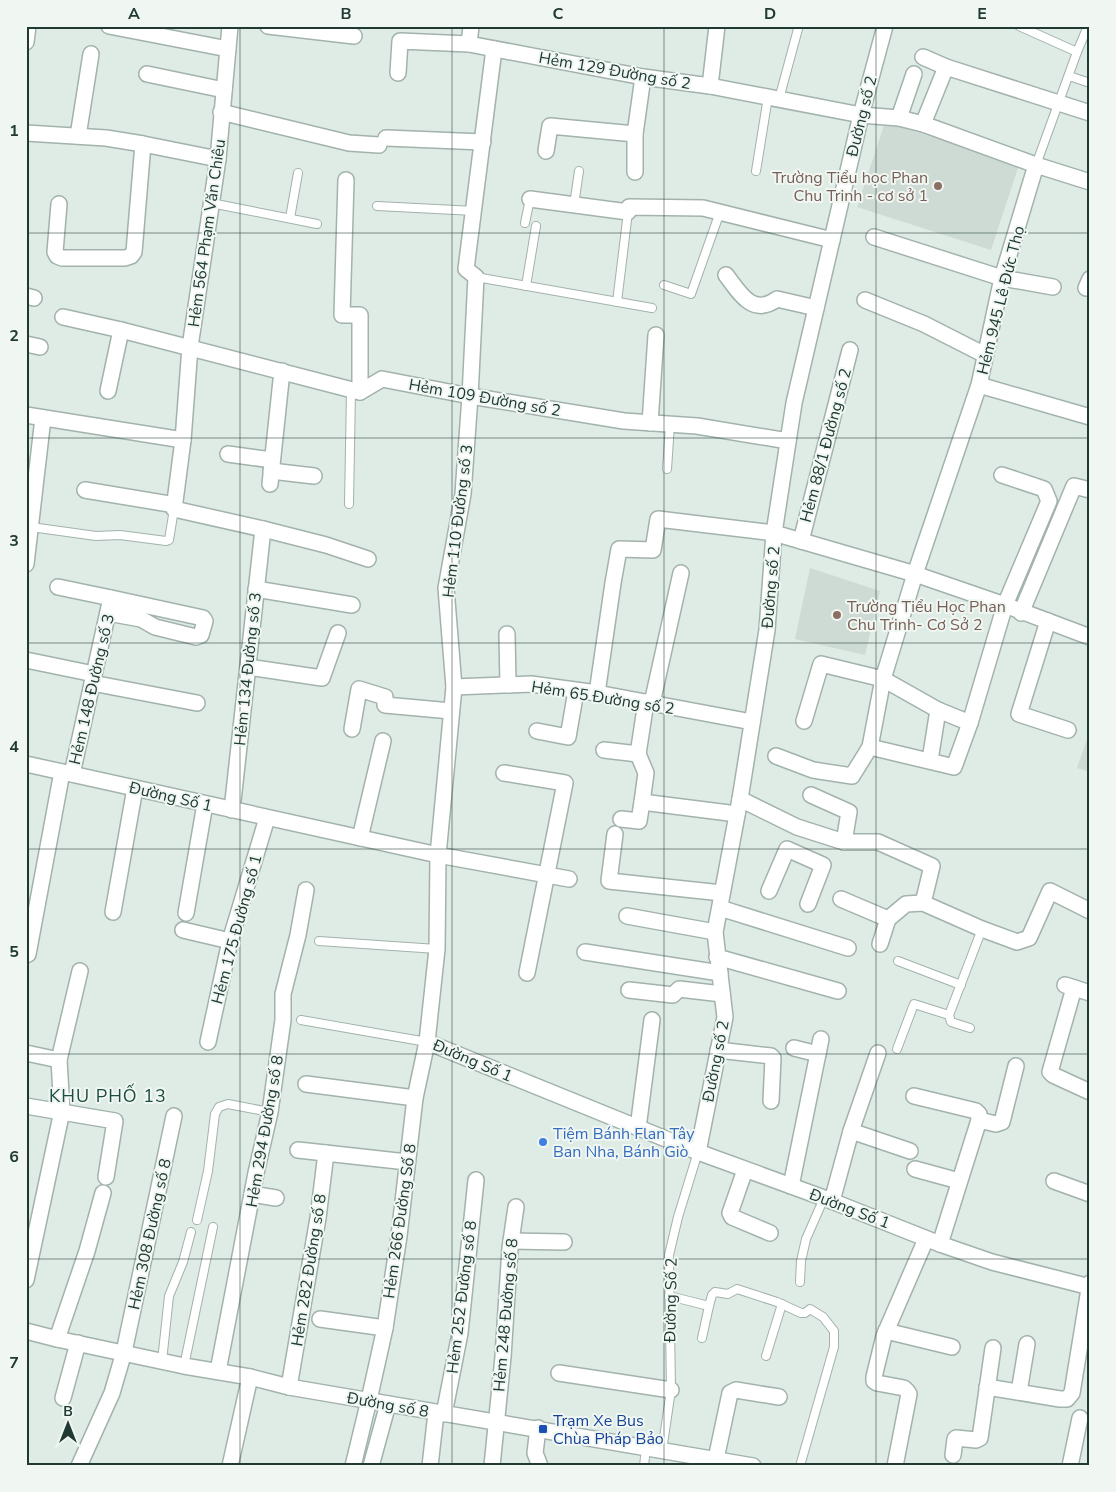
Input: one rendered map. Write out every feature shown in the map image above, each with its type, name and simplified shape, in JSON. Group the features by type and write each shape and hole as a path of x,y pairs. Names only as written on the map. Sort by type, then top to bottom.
{"street":[{"path":"26,42 28,26"},
{"path":"109,26 228,48"},
{"name":"Hẻm 564 Phạm Văn Chiêu","path":"175,507 183,440 190,348 218,159 230,26"},
{"path":"268,26 354,36"},
{"path":"469,44 470,26"},
{"path":"710,86 718,26"},
{"name":"Đường số 2","path":"698,1152 725,1017 715,932 767,630 774,533 794,403 860,115 885,26"},
{"name":"Hẻm 129 Đường số 2","path":"398,73 400,41 469,44 643,78 710,86 860,115 899,118 923,124 1036,165 1090,182"},
{"path":"476,277 466,269 494,48"},
{"path":"78,136 91,54"},
{"path":"923,57 946,67 1090,113"},
{"path":"923,124 946,67"},
{"path":"147,74 224,90"},
{"path":"899,118 914,74"},
{"path":"635,172 635,134 643,78"},
{"path":"222,112 349,143 483,142"},
{"path":"546,151 550,126 635,134"},
{"path":"26,133 78,136 143,144 218,159"},
{"path":"59,204 55,252 57,256 62,258 125,258 131,256 134,252 143,144"},
{"name":"Hẻm 945 Lê Đức Thọ","path":"870,747 882,680 915,574 979,386 1002,278 1036,165"},
{"path":"63,317 121,330 355,391 360,315 342,315 346,180"},
{"path":"530,199 628,212 629,207 703,208 832,240"},
{"path":"874,237 1002,278 1053,287"},
{"path":"726,275 745,299 754,304 771,304 778,299 816,308"},
{"name":"Hẻm 110 Đường số 3","path":"438,855 454,687 446,588 463,494 476,277"},
{"path":"865,300 924,324 985,355"},
{"path":"108,391 121,330"},
{"path":"650,423 656,335"},
{"name":"Hẻm 88/1 Đường số 2","path":"801,541 850,350"},
{"path":"271,472 282,372"},
{"name":"Hẻm 109 Đường số 2","path":"355,391 382,379 470,396 624,421 697,426 788,441"},
{"path":"979,386 1090,417"},
{"path":"26,415 183,440"},
{"path":"26,564 43,418"},
{"path":"228,454 271,472 314,476"},
{"path":"776,756 813,770 852,776 870,747 954,767 970,723 1005,605 1049,500 1044,489 1002,475"},
{"path":"1021,612 1074,486 1090,490"},
{"path":"85,490 175,507 326,545 368,559"},
{"path":"597,693 619,549 653,550 658,519 774,533 915,574 1090,637"},
{"name":"Hẻm 134 Đường số 3","path":"232,810 263,529"},
{"path":"621,819 639,821 646,773 638,754 681,574"},
{"name":"Hẻm 148 Đường số 3","path":"26,955 28,954 67,773 93,679 110,605 58,587"},
{"path":"256,589 352,605"},
{"path":"110,605 203,618 205,621 201,635 196,637 155,628 141,619 110,605"},
{"path":"1048,621 1018,714 1068,730"},
{"path":"248,667 322,678 338,633"},
{"path":"507,634 508,685"},
{"path":"26,660 93,679 197,703"},
{"path":"804,721 821,664 882,680 938,710 970,723"},
{"name":"Hẻm 65 Đường số 2","path":"454,687 531,684 597,693 752,722"},
{"path":"352,729 359,689 385,696 384,704 451,711"},
{"path":"537,731 568,737 576,691"},
{"path":"930,760 938,710"},
{"path":"360,838 382,741"},
{"path":"604,750 638,754"},
{"name":"Đường Số 1","path":"26,764 438,855 437,950 427,1042 698,1152 828,1200 933,1242 992,1262 1089,1285"},
{"path":"504,773 565,783 527,973"},
{"path":"113,912 135,788"},
{"path":"811,794 849,812 844,842"},
{"path":"642,802 738,807 844,842 878,842 932,866 923,903"},
{"path":"186,913 205,804"},
{"name":"Hẻm 175 Đường số 1","path":"208,1042 230,941 267,818"},
{"path":"769,891 797,827"},
{"path":"615,834 609,881 722,892"},
{"path":"787,849 823,865 808,904"},
{"path":"438,855 569,879"},
{"name":"Hẻm 294 Đường số 8","path":"218,1371 252,1194 270,1112 283,1020 283,994 298,936 306,890"},
{"path":"880,944 888,919 906,904 923,903 982,929 1018,942 1030,938 1050,891 1090,911"},
{"path":"841,898 888,919"},
{"path":"720,908 848,948"},
{"path":"627,916 715,932"},
{"path":"183,930 230,941"},
{"path":"586,952 720,973"},
{"path":"717,957 838,991"},
{"path":"26,1280 62,1111 59,1060 80,971"},
{"path":"1090,993 1069,986 1050,1072 1052,1075 1090,1092"},
{"path":"629,990 673,995 679,989 722,994"},
{"path":"638,1128 652,1020"},
{"name":"Hẻm 266 Đường Số 8","path":"353,1466 370,1400 384,1328 399,1236 416,1098 427,1042"},
{"path":"791,1186 819,1046 794,1048"},
{"path":"718,1050 771,1056 773,1058 770,1101"},
{"path":"26,1053 59,1060"},
{"path":"828,1200 878,1053"},
{"path":"979,1120 996,1124 1002,1122 1016,1066"},
{"path":"306,1084 416,1098"},
{"path":"895,1466 909,1394 904,1388 874,1381 886,1331 933,1242 960,1181 979,1120 979,1114 976,1111 914,1096"},
{"path":"26,1106 115,1121 106,1177"},
{"name":"Hẻm 308 Đường số 8","path":"79,1466 112,1394 124,1352 174,1116"},
{"path":"850,1131 910,1151"},
{"path":"298,1150 407,1162"},
{"name":"Hẻm 282 Đường số 8","path":"289,1387 318,1218 326,1153"},
{"path":"915,1169 960,1181"},
{"path":"746,1170 730,1213 732,1217 770,1233"},
{"name":"Hẻm 252 Đường số 8","path":"430,1466 440,1413 460,1333 476,1180"},
{"path":"1054,1181 1090,1194"},
{"path":"57,1339 87,1251 103,1193"},
{"path":"252,1194 276,1198"},
{"name":"Hẻm 248 Đường số 8","path":"492,1466 503,1357 511,1241 516,1207"},
{"path":"511,1241 564,1242"},
{"path":"1067,1399 1072,1394 1089,1285"},
{"path":"320,1319 384,1328"},
{"name":"Đường số 8","path":"26,1331 184,1366 250,1377 289,1387 495,1423 538,1428 662,1451 688,1460 716,1459 752,1466"},
{"path":"886,1331 952,1347"},
{"path":"63,1398 78,1343"},
{"path":"1019,1392 1027,1344"},
{"path":"952,1455 956,1438 976,1440 980,1438 993,1348"},
{"path":"559,1372 671,1390"},
{"path":"230,1466 250,1377"},
{"path":"987,1387 1067,1399"},
{"path":"716,1459 730,1394 736,1390 780,1397"},
{"path":"1067,1399 1070,1412 1074,1416 1085,1419 1070,1466"},
{"path":"371,1466 388,1404"},
{"path":"538,1428 535,1453 540,1466"}],"lane":[{"path":"1018,26 1076,52"},
{"name":"Hẻm 945 Lê Đức Thọ","path":"1036,165 1076,52 1088,26"},
{"path":"756,171 774,98 798,29"},
{"path":"1069,76 1090,83"},
{"path":"574,205 579,171"},
{"path":"290,218 298,173"},
{"path":"525,223 530,199"},
{"path":"211,203 317,224"},
{"path":"377,206 474,211"},
{"path":"617,302 628,212"},
{"path":"664,285 691,294 720,212"},
{"path":"526,286 536,226"},
{"path":"476,277 652,308"},
{"path":"349,504 355,391"},
{"path":"667,469 670,425"},
{"path":"31,527 96,536 120,535 166,541 169,540 175,507"},
{"path":"970,1028 951,1022 950,1015 982,929"},
{"path":"319,941 437,950"},
{"path":"898,961 961,985"},
{"path":"897,1049 914,1004 950,1015"},
{"path":"302,1020 427,1042"},
{"path":"197,1220 208,1171 215,1114 219,1107 228,1104 270,1112"},
{"name":"Đường Số 2","path":"662,1451 671,1390 669,1255 678,1217 698,1152"},
{"path":"800,1282 804,1246 828,1200"},
{"path":"184,1366 213,1227"},
{"path":"162,1361 169,1296 183,1262 191,1232"},
{"path":"702,1338 712,1295 715,1292 728,1294 737,1290 782,1304 801,1313 810,1309 823,1317 834,1331 834,1347 800,1466"},
{"path":"669,1296 709,1306"},
{"path":"766,1356 782,1304"},
{"path":"644,1466 646,1448"}],"shaded area":[{"name":"Trường Tiểu học Phan Chu Trinh - cơ sở 1","path":"885,122 1019,165 991,250 857,207"},
{"name":"Trường Tiểu Học Phan Chu Trinh- Cơ Sở 2","path":"810,568 880,591 865,655 795,639"},
{"path":"1090,731 1090,772 1077,768"}],"place":[{"name":"Trường Tiểu học Phan Chu Trinh - cơ sở 1","path":"938,186"},
{"name":"Trường Tiểu Học Phan Chu Trinh- Cơ Sở 2","path":"837,615"},
{"name":"Tiệm Bánh Flan Tây Ban Nha, Bánh Giò","path":"543,1142"},
{"name":"Trạm Xe Bus Chùa Pháp Bảo","path":"543,1429"}],"district":[{"name":"KHU PHỐ 13","path":"108,1096"}]}
